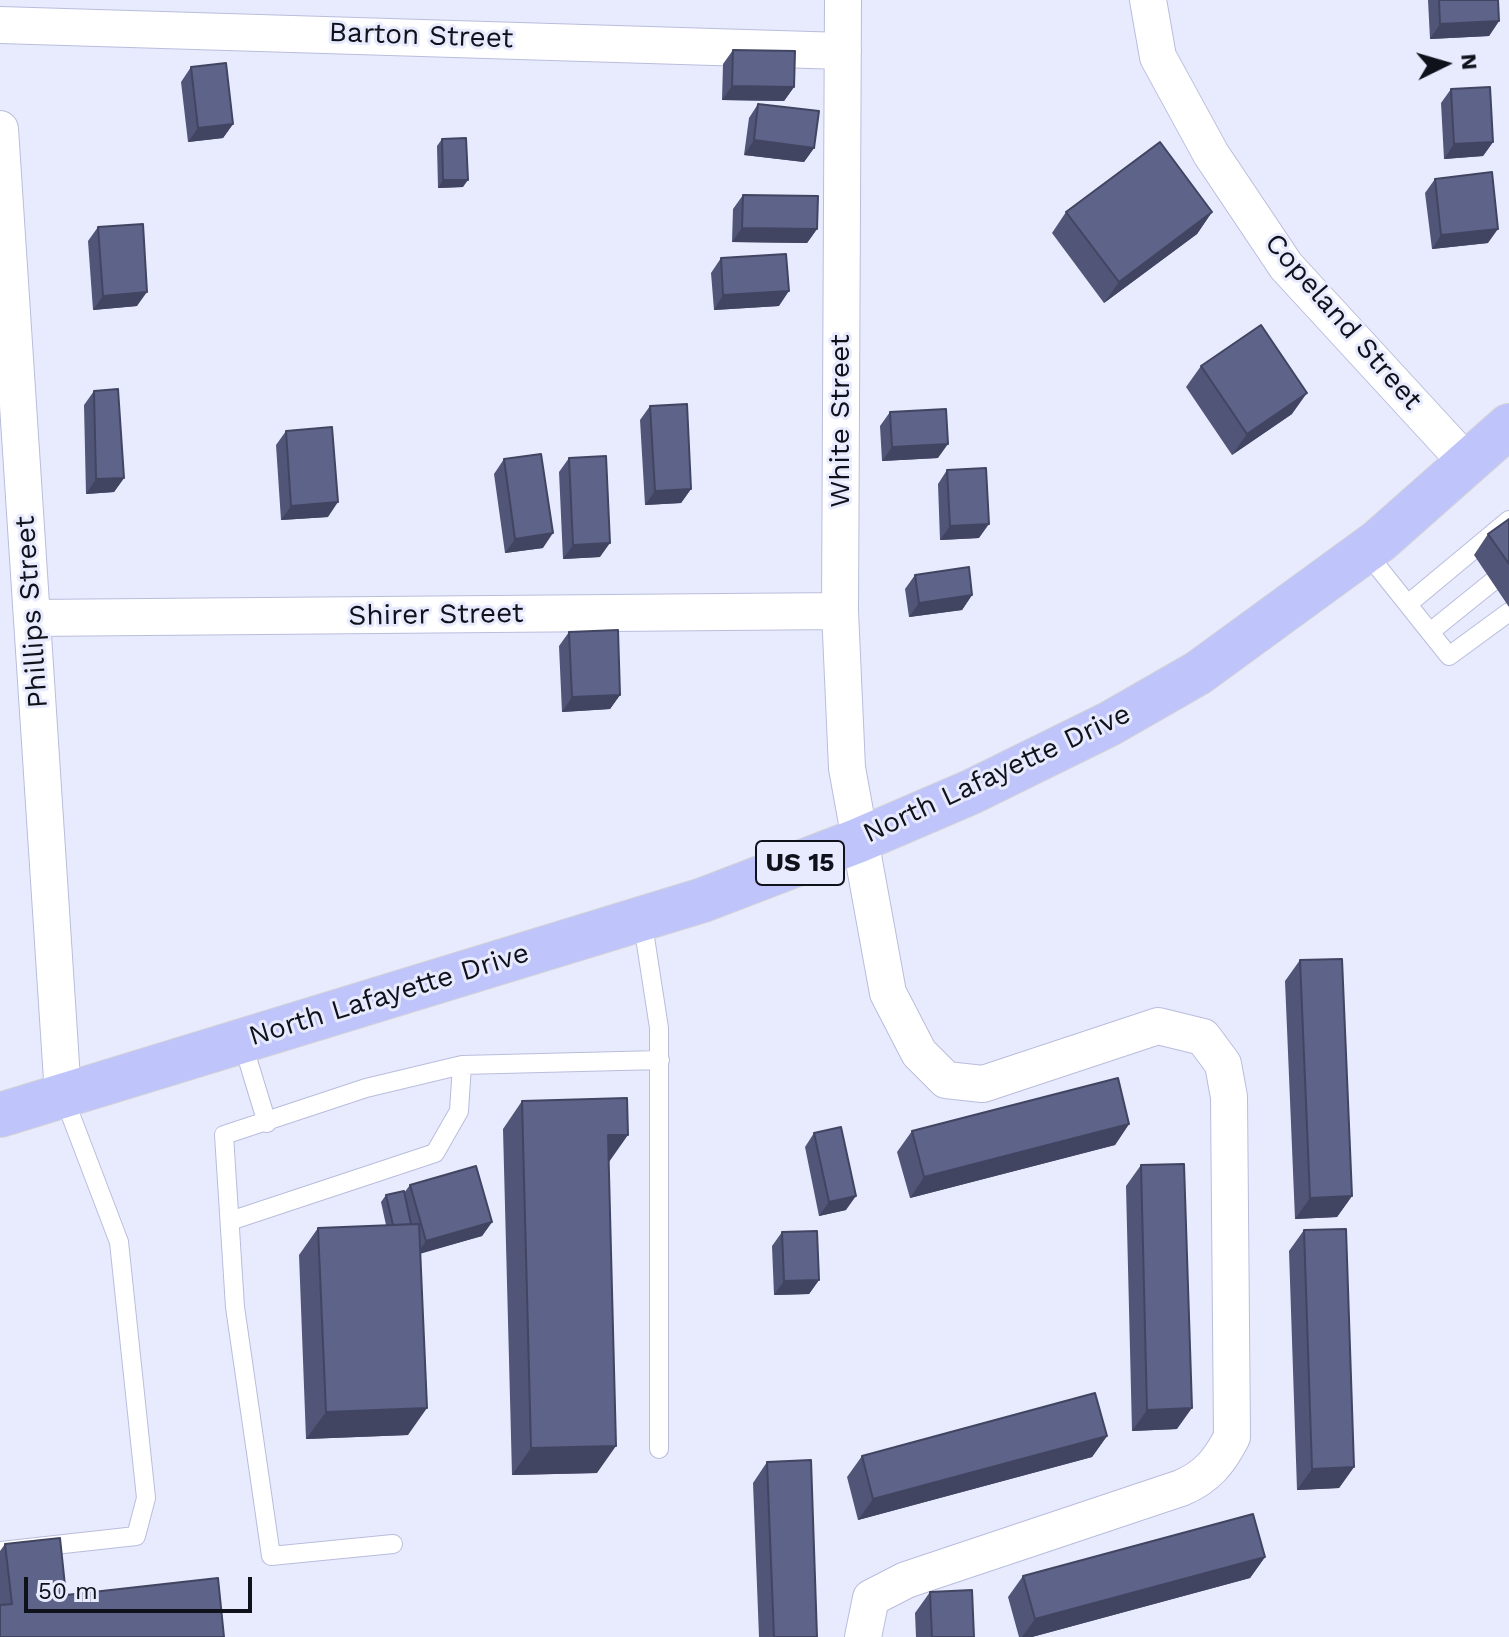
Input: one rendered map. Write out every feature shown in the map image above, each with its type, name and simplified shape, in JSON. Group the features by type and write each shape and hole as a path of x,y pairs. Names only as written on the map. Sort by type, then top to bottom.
{"main road":[{"name":"North Lafayette Drive","path":"0,1115 703,900 857,841 971,792 1122,717 1198,673 1366,552 1469,465 1509,426"}],"street":[{"name":"White Street","path":"843,0 840,611 847,768 857,841 888,993 919,1053 946,1080 983,1084 1158,1026 1203,1037 1223,1064 1230,1113 1232,1437 1222,1456 1202,1479 1181,1488 906,1580 871,1598 863,1637"},
{"name":"Copeland Street","path":"1148,0 1158,57 1211,154 1286,266 1469,465"},
{"name":"Barton Street","path":"0,25 843,51"},
{"name":"Phillips Street","path":"0,129 63,1095"},
{"name":"Shirer Street","path":"32,618 840,611"}],"lane":[{"path":"1408,604 1509,520"},
{"path":"1366,552 1449,656 1509,612"},
{"path":"1430,632 1492,582"},
{"path":"642,918 659,1028 659,1449"},
{"path":"242,1041 267,1123"},
{"path":"393,1544 271,1556 235,1307 224,1135 366,1088 462,1065 660,1060"},
{"path":"230,1221 435,1153 459,1111 462,1065"},
{"path":"0,1551 136,1536 146,1498 119,1242 63,1095"}],"building":[{"path":"1439,0 1498,0 1499,21 1440,24"},
{"path":"733,50 795,51 794,87 732,86"},
{"path":"226,63 233,124 198,128 191,67"},
{"path":"1490,87 1493,142 1454,144 1451,89"},
{"path":"758,104 819,111 814,148 754,140"},
{"path":"466,138 468,180 443,180 442,139"},
{"path":"1160,142 1212,212 1119,282 1066,212"},
{"path":"1492,172 1498,229 1441,235 1435,179"},
{"path":"743,195 818,196 817,229 742,228"},
{"path":"143,224 147,292 103,296 98,227"},
{"path":"786,254 789,291 723,295 721,258"},
{"path":"1261,325 1307,393 1247,434 1201,366"},
{"path":"118,389 124,478 96,479 94,391"},
{"path":"687,404 691,489 655,491 650,406"},
{"path":"946,409 948,444 892,447 890,412"},
{"path":"332,427 338,502 291,506 286,431"},
{"path":"541,454 553,533 515,539 504,459"},
{"path":"606,456 610,543 573,545 569,458"},
{"path":"986,468 989,524 950,526 947,470"},
{"path":"1509,519 1509,564 1488,534"},
{"path":"969,567 972,595 919,603 915,575"},
{"path":"618,630 620,695 572,697 569,632"},
{"path":"1342,959 1352,1196 1310,1198 1300,960"},
{"path":"1118,1078 1129,1124 924,1177 912,1131"},
{"path":"627,1098 628,1135 608,1135 616,1446 531,1448 522,1101"},
{"path":"841,1127 856,1196 829,1202 814,1133"},
{"path":"1184,1164 1192,1408 1147,1410 1141,1165"},
{"path":"476,1166 492,1222 426,1241 410,1185"},
{"path":"404,1191 411,1224 393,1225 386,1195"},
{"path":"419,1224 427,1408 326,1412 318,1228"},
{"path":"1346,1229 1354,1467 1312,1469 1304,1230"},
{"path":"817,1231 819,1280 784,1281 782,1232"},
{"path":"1095,1393 1107,1436 873,1499 862,1456"},
{"path":"811,1460 817,1637 774,1637 767,1462"},
{"path":"1253,1514 1265,1557 1035,1619 1023,1576"},
{"path":"60,1538 66,1595 218,1578 224,1637 0,1637 0,1605 12,1604 5,1544"},
{"path":"972,1590 974,1637 932,1637 930,1592"}]}
